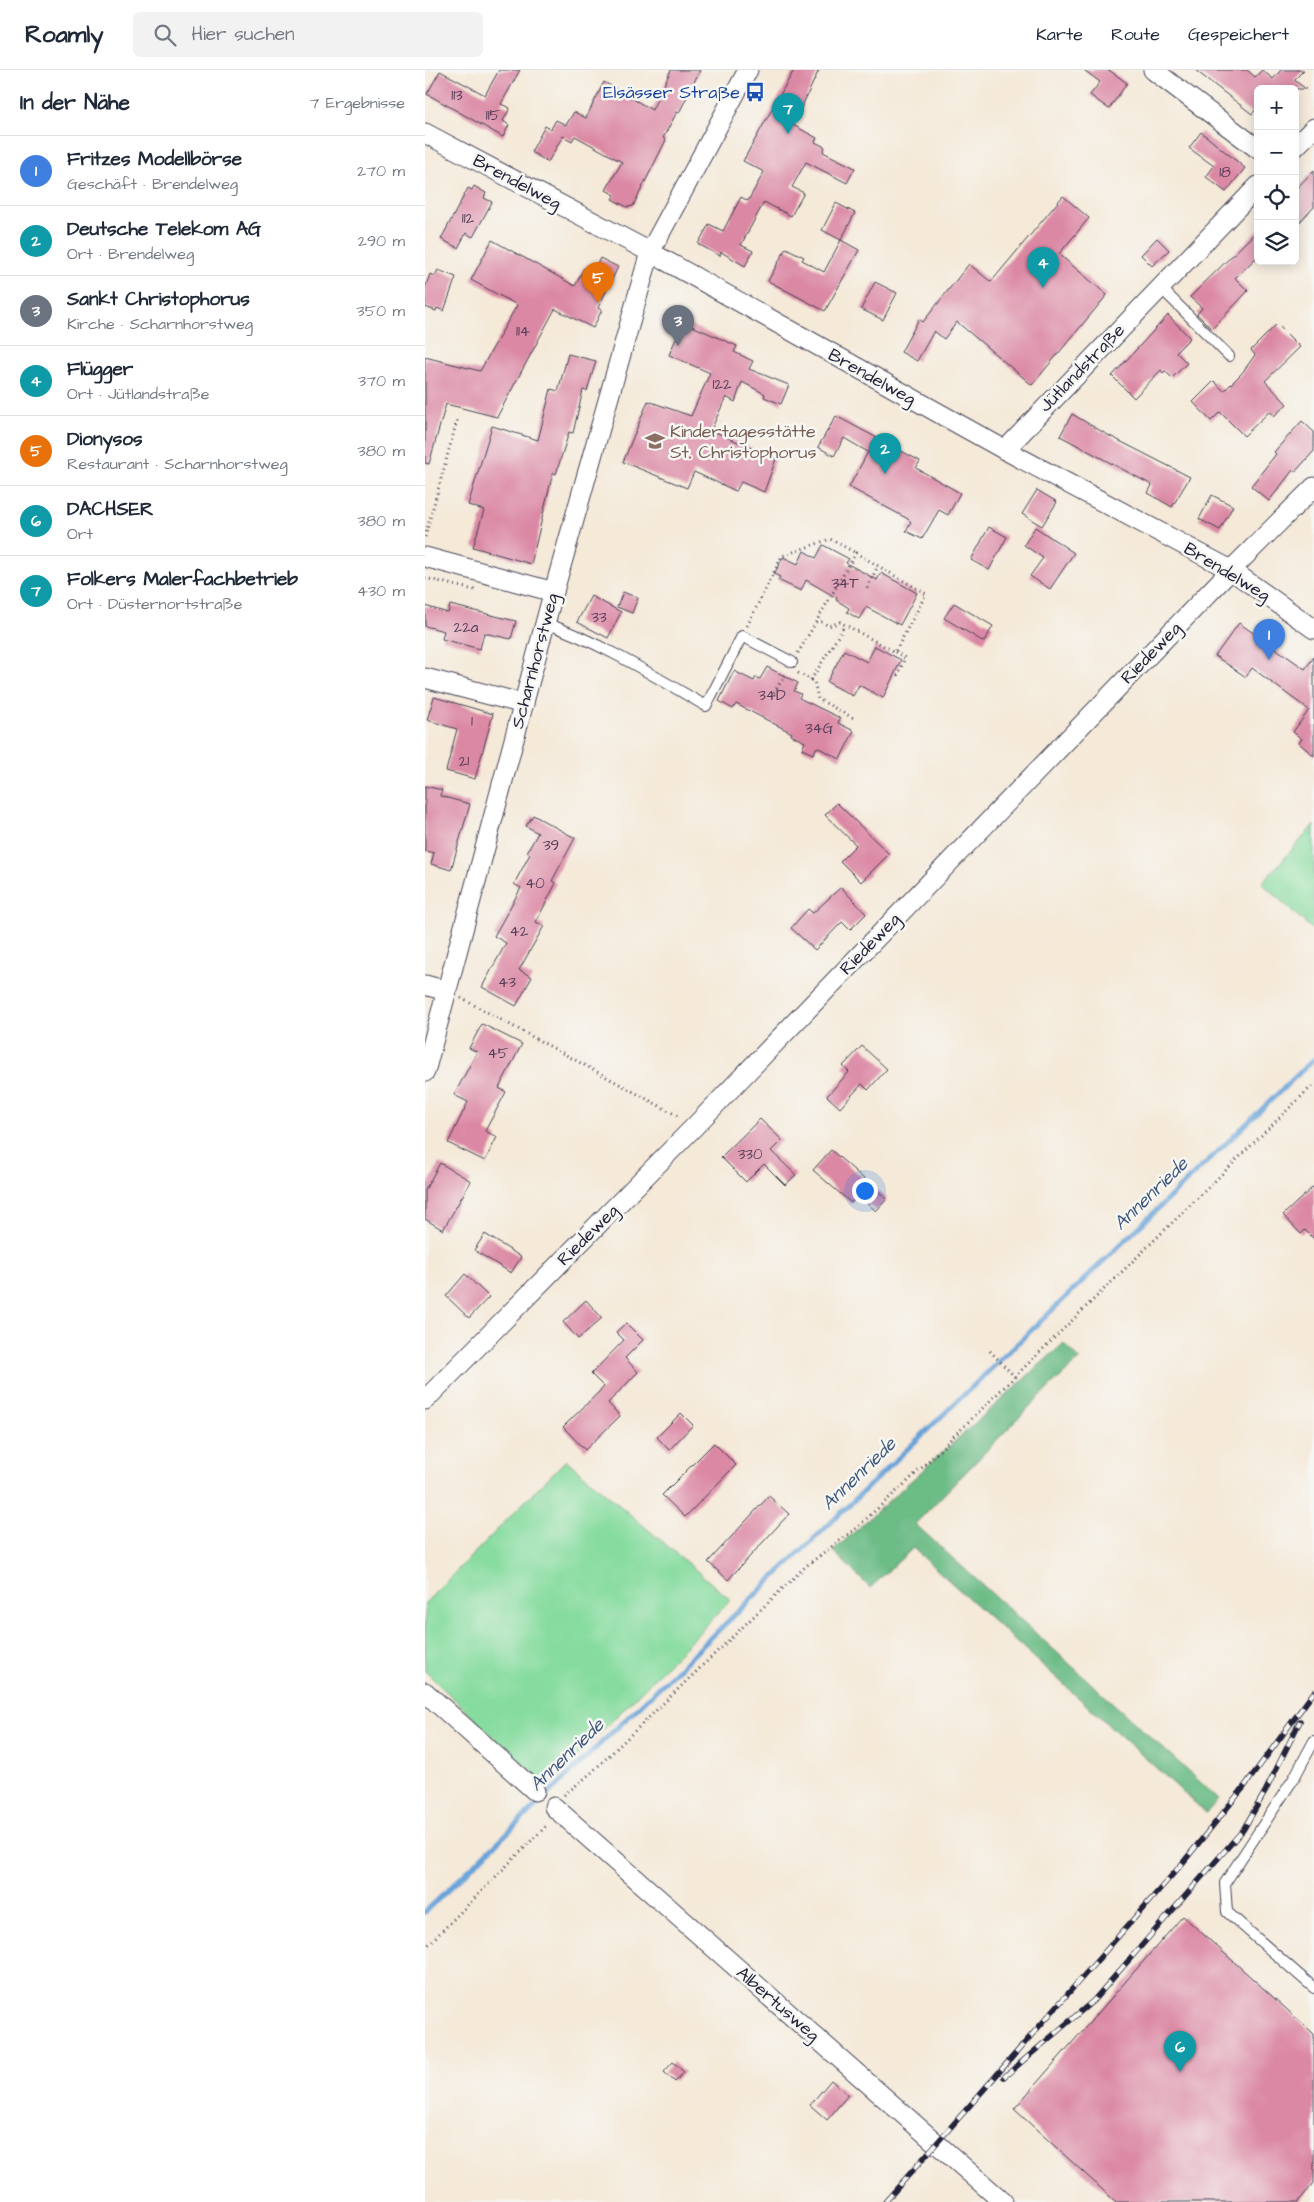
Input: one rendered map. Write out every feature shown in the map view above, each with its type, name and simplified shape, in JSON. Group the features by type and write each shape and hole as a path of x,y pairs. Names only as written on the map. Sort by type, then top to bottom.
{"street":[{"name":"Scharnhorstweg","path":"425,1072 545,623 650,252 748,70"},
{"path":"1153,70 1254,146"},
{"path":"1299,143 1314,128"},
{"name":"Brendelweg","path":"425,133 650,252 1005,450 1231,570 1314,629"},
{"name":"Jütlandstraße","path":"1005,450 1159,287 1254,190"},
{"name":"Riedeweg","path":"425,1400 695,1126 1231,570 1314,487"},
{"path":"425,558 554,592"},
{"path":"425,678 524,704"},
{"path":"425,985 447,991"},
{"path":"425,1692 535,1791"},
{"name":"Albertusweg","path":"556,1809 1003,2202"}],"lane":[{"path":"1159,287 1229,356"},
{"path":"545,623 570,632 618,656 706,706 742,636 790,665"},
{"path":"1314,1741 1294,1778 1225,1883 1227,1912 1314,1988"}],"path":[{"path":"425,537 458,417"},
{"path":"742,636 783,556 830,539 926,594 895,652"},
{"path":"775,693 856,553"},
{"path":"867,588 878,566"},
{"path":"818,620 829,626 840,622 905,658 896,679"},
{"path":"811,680 845,625"},
{"path":"790,665 814,681 818,698 853,718"},
{"path":"447,991 695,1126"},
{"path":"425,1948 541,1833 563,1796 589,1774 799,1573 855,1529 908,1482 1314,1084"},
{"path":"990,1351 1015,1377"}],"green space":[{"path":"1314,825 1314,931 1262,883"},
{"path":"1064,1343 1080,1359 1039,1397 915,1524 1219,1799 1206,1813 913,1548 870,1588 833,1551"},
{"path":"566,1460 731,1600 546,1788 425,1671 425,1603"}],"building":[{"path":"499,70 520,70 501,104 510,108 503,121 509,125 503,137 427,94 440,71 485,95"},
{"path":"671,70 700,70 679,113 677,112 663,138 666,140 633,206 627,207 612,199 615,195 606,190 622,162 575,136 572,141 563,136 548,162 531,152 545,126 551,129 556,120 566,125 574,112 586,118 604,82 652,110"},
{"path":"794,70 819,70 793,125 817,138 815,142 825,147 823,152 855,168 847,183 806,162 792,187 804,193 791,216 764,202 741,245 753,251 745,266 721,252 720,256 698,244 709,224 723,231 741,197 748,201 764,172 743,161"},
{"path":"1084,70 1109,70 1127,83 1109,109 1090,95 1100,82"},
{"path":"1195,70 1247,70 1255,77 1262,70 1273,79 1281,70 1304,70 1294,80 1306,89 1299,89 1299,85 1254,85 1254,112 1252,114"},
{"path":"1201,132 1245,168 1226,192 1206,177 1214,166 1189,148"},
{"path":"1314,170 1314,207 1299,223 1299,220 1299,186"},
{"path":"474,186 486,193 484,198 492,202 473,237 466,233 458,248 441,239 468,188 472,190"},
{"path":"1063,196 1089,218 1059,254 1107,295 1032,385 957,322 944,339 934,331 917,361 901,352 919,319 923,322 969,264 991,282"},
{"path":"836,203 855,213 841,240 822,230"},
{"path":"1254,234 1254,260 1235,278 1248,291 1212,329 1197,314 1202,308 1190,297"},
{"path":"1157,238 1169,250 1152,266 1141,255"},
{"path":"492,240 575,286 584,268 593,273 600,258 618,267 598,308 602,310 593,328 555,309 497,417 446,404 429,464 425,463 425,357 480,371 517,305 471,280"},
{"path":"841,240 859,250 825,311 768,281 786,248 804,257 802,260 824,272"},
{"path":"438,270 456,277 444,311 437,308 436,311 425,307 425,288 430,274 435,276"},
{"path":"875,282 897,293 883,320 861,309"},
{"path":"1168,315 1190,338 1176,352 1187,363 1172,378 1165,371 1163,373 1161,370 1134,398 1112,376"},
{"path":"683,322 737,346 734,352 753,361 749,369 789,385 781,404 764,397 765,394 742,382 735,402 726,397 711,430 776,459 764,492 741,482 736,491 694,472 687,488 623,462 648,401 691,416 710,373 669,355"},
{"path":"1277,324 1300,347 1265,381 1287,404 1274,416 1270,411 1244,436 1220,412 1211,421 1193,402 1214,381 1224,391 1242,373 1255,355 1251,350"},
{"path":"568,354 596,361 587,391 583,390 573,433 569,432 556,474 553,473 531,564 473,547 484,510 468,505 492,426 538,440 551,389 558,391"},
{"path":"1072,414 1106,434 1190,477 1172,507 1148,493 1152,485 1060,436"},
{"path":"836,416 920,461 916,468 960,493 948,515 939,510 922,539 906,531 911,522 908,519 849,487 868,452 844,438 834,456 818,447"},
{"path":"1302,421 1314,432 1314,451 1295,472 1293,470 1269,501 1251,486 1276,454 1274,452"},
{"path":"1037,490 1057,502 1042,526 1022,514"},
{"path":"1212,495 1233,506 1220,530 1199,519"},
{"path":"989,527 1007,537 989,570 971,560"},
{"path":"1035,527 1074,553 1050,589 1030,576 1043,558 1024,545"},
{"path":"823,545 849,559 846,563 877,580 881,573 917,593 900,625 866,607 859,619 847,612 849,608 836,600 837,598 806,580 801,591 778,580 780,577 774,574 783,557 798,564 804,551 816,558"},
{"path":"623,592 638,598 632,613 617,607"},
{"path":"591,596 621,612 608,638 577,622"},
{"path":"954,603 993,626 984,642 944,618"},
{"path":"450,605 516,621 511,639 484,633 480,649 442,639 444,631 425,626 425,606 448,613"},
{"path":"1239,623 1305,669 1314,657 1314,756 1299,743 1302,739 1293,732 1309,710 1252,668 1246,677 1215,656"},
{"path":"875,646 901,660 883,698 859,685 853,696 827,682 844,650 867,662"},
{"path":"767,667 798,683 794,691 801,694 799,698 840,718 838,723 854,731 840,759 817,747 813,754 802,749 805,742 791,735 792,733 736,704 733,709 719,701 734,671 754,681 756,677 760,679"},
{"path":"434,697 493,714 475,779 446,771 457,729 427,720"},
{"path":"425,786 442,790 440,796 470,804 451,870 431,864 434,853 425,851"},
{"path":"837,803 889,854 861,882 840,861 856,845 825,815"},
{"path":"533,815 575,838 552,881 556,883 536,922 544,926 519,970 532,977 516,1006 482,987 506,943 494,936 521,888 514,884 530,854 527,852 538,833 526,826"},
{"path":"841,887 866,914 850,930 842,922 815,950 791,928 808,909 813,913"},
{"path":"482,1024 522,1044 499,1088 506,1092 485,1131 497,1137 485,1161 448,1143 468,1102 454,1095 477,1052 469,1048"},
{"path":"862,1046 887,1069 868,1090 862,1084 840,1108 827,1096 849,1072 843,1066"},
{"path":"760,1119 782,1140 771,1151 796,1175 785,1185 764,1164 746,1182 721,1157"},
{"path":"831,1150 887,1199 876,1211 858,1195 851,1203 813,1170"},
{"path":"440,1163 471,1181 443,1230 425,1219 425,1190"},
{"path":"1314,1186 1314,1239 1305,1230 1301,1234 1283,1215"},
{"path":"485,1234 521,1257 511,1273 474,1250"},
{"path":"465,1274 489,1297 469,1318 446,1296"},
{"path":"586,1300 602,1318 578,1339 563,1322"},
{"path":"626,1323 643,1340 625,1358 638,1372 608,1403 620,1416 585,1450 563,1427 604,1387 591,1374 624,1340 616,1332"},
{"path":"681,1413 693,1425 669,1450 657,1437"},
{"path":"714,1443 736,1465 685,1517 662,1495"},
{"path":"769,1496 789,1514 728,1580 708,1562"},
{"path":"1183,1916 1314,2034 1314,2183 1298,2202 1116,2202 1014,2109"},
{"path":"673,2062 684,2072 675,2082 664,2072"},
{"path":"831,2080 848,2095 827,2120 810,2105"}],"waterway":[{"name":"Annenriede","path":"425,1912 1314,1059"}],"railway":[{"path":"885,2202 1181,1865 1244,1787 1314,1692"},
{"path":"1004,2077 1093,2001 1243,1830 1265,1792 1300,1721"}],"place":[{"name":"Elsässer Straße","path":"755,92"},
{"name":"Folkers Malerfachbetrieb","path":"788,134"},
{"name":"Flügger","path":"1043,288"},
{"name":"Dionysos","path":"598,303"},
{"name":"Sankt Christophorus","path":"678,346"},
{"name":"Kindertagesstätte St. Christophorus","path":"655,441"},
{"name":"Deutsche Telekom AG","path":"885,474"},
{"name":"Fritzes Modellbörse","path":"1269,660"},
{"name":"DACHSER","path":"1180,2072"}]}
